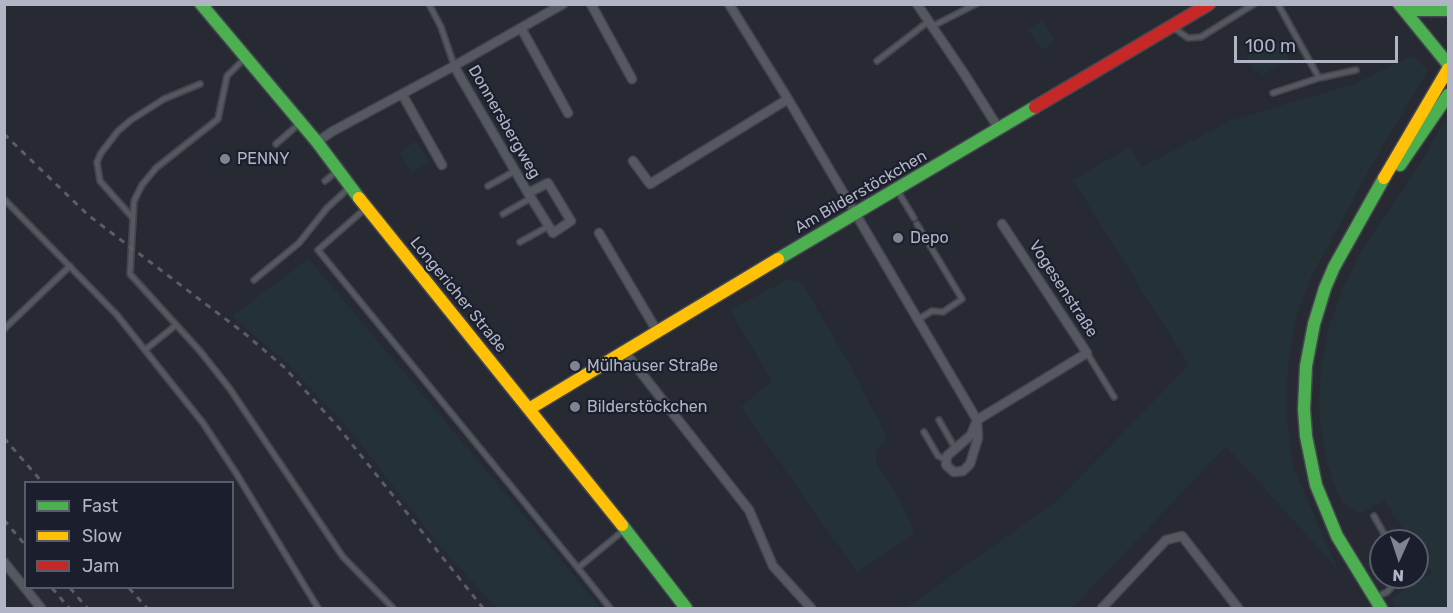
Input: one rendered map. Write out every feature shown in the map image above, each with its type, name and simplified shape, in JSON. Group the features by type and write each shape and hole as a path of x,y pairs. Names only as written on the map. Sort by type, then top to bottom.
{"street":[{"name":"Longericher Straße","path":"201,4 317,142 350,188 626,529 686,609"},
{"path":"317,142 333,131 454,66 553,7 563,4"},
{"path":"591,4 632,79"},
{"path":"729,4 788,99 977,420 978,438 967,468 958,473 954,472 949,470 946,460"},
{"path":"917,4 999,129"},
{"path":"1399,4 1449,64"},
{"path":"1405,4 1414,10 1449,10"},
{"name":"Am Bilderstöckchen","path":"530,409 657,331 1206,5"},
{"path":"521,27 568,113"},
{"name":"Donnersbergweg","path":"454,66 515,171 530,196 553,233 571,221 548,183 530,196"},
{"path":"1377,603 1337,537 1324,507 1310,459 1304,409 1306,366 1314,324 1325,288 1339,258 1434,90 1449,69"},
{"path":"402,94 442,165"},
{"path":"1369,207 1449,95"},
{"path":"633,161 650,184 788,99"},
{"name":"Vogesenstraße","path":"946,460 955,448 971,435 977,420 1087,353 1002,224"},
{"path":"599,233 657,331"},
{"path":"624,351 749,510 773,566 811,609"},
{"path":"1102,609 1166,540 1182,536 1238,609"},
{"path":"4,562 24,587"},
{"path":"25,589 41,609"}],"lane":[{"path":"429,4 441,27 454,66"},
{"path":"877,61 931,24 976,4"},
{"path":"1172,26 1188,38 1201,37 1254,4"},
{"path":"1278,4 1319,78"},
{"path":"246,56 227,76 218,119 156,168 141,186 134,201 130,274 230,389 343,557 393,609"},
{"path":"1273,93 1319,78 1356,70"},
{"path":"132,217 100,181 97,162 101,153 118,131 131,120 164,99 200,84"},
{"path":"276,144 300,123"},
{"path":"325,181 337,171"},
{"path":"488,186 515,171"},
{"path":"255,280 299,243 327,208 350,188"},
{"path":"897,190 914,218"},
{"path":"503,214 530,196"},
{"path":"4,199 103,299 221,449 318,609"},
{"path":"367,208 318,250 610,609"},
{"path":"917,224 962,299 943,312 932,311 919,319"},
{"path":"520,242 549,226"},
{"path":"4,329 70,266"},
{"path":"145,350 176,325"},
{"path":"1087,353 1114,397"},
{"path":"939,420 955,448"},
{"path":"924,432 938,456 946,460"},
{"path":"1374,516 1381,529"},
{"path":"578,568 626,529"},
{"path":"1377,603 1391,589"}],"shaded area":[{"path":"1043,21 1055,42 1041,50 1028,29"},
{"path":"1278,42 1290,59 1262,75 1259,70 1255,72 1246,57"},
{"path":"1412,56 1428,70 1372,164 1309,281 1295,321 1288,366 1286,410 1293,467 1337,568 1226,446 1072,608 906,608 1056,502 1189,365 1073,180 1130,147 1142,167 1230,121 1354,84"},
{"path":"1448,115 1448,608 1398,608 1391,598 1406,589 1429,589 1429,575 1433,573 1429,567 1429,529 1403,529 1384,500 1360,514 1342,503 1326,462 1319,410 1321,369 1329,327 1342,290 1358,257 1414,174"},
{"path":"416,141 429,162 412,172 400,152"},
{"path":"309,259 600,608 497,608 434,539 351,431 287,363 232,316"},
{"path":"789,279 802,283 849,364 887,437 876,451 876,462 896,494 914,533 857,572 741,407 772,381 730,310"}],"railway":[{"path":"4,134 88,215 244,333 285,368 339,428 483,608"},
{"path":"4,438 41,481"},
{"path":"4,520 24,544"},
{"path":"53,589 69,608"},
{"path":"71,589 87,608"},
{"path":"130,589 147,608"}],"traffic: fast":[{"path":"201,4 317,142 359,198"},
{"path":"1399,4 1448,64"},
{"path":"1405,4 1415,10 1448,10"},
{"path":"1400,165 1448,95"},
{"path":"778,259 1035,107"},
{"path":"1381,608 1337,536 1316,485 1306,436 1304,409 1306,366 1314,324 1325,288 1334,267 1384,178"},
{"path":"622,525 686,608"}],"traffic: slow":[{"path":"1384,178 1448,69"},
{"path":"359,198 622,525"},
{"path":"529,409 778,259"}],"traffic: jam":[{"path":"1035,107 1209,4"}],"place":[{"name":"PENNY","path":"225,159"},
{"name":"Depo","path":"898,238"},
{"name":"Mülhauser Straße","path":"575,366"},
{"name":"Bilderstöckchen","path":"575,407"}]}
